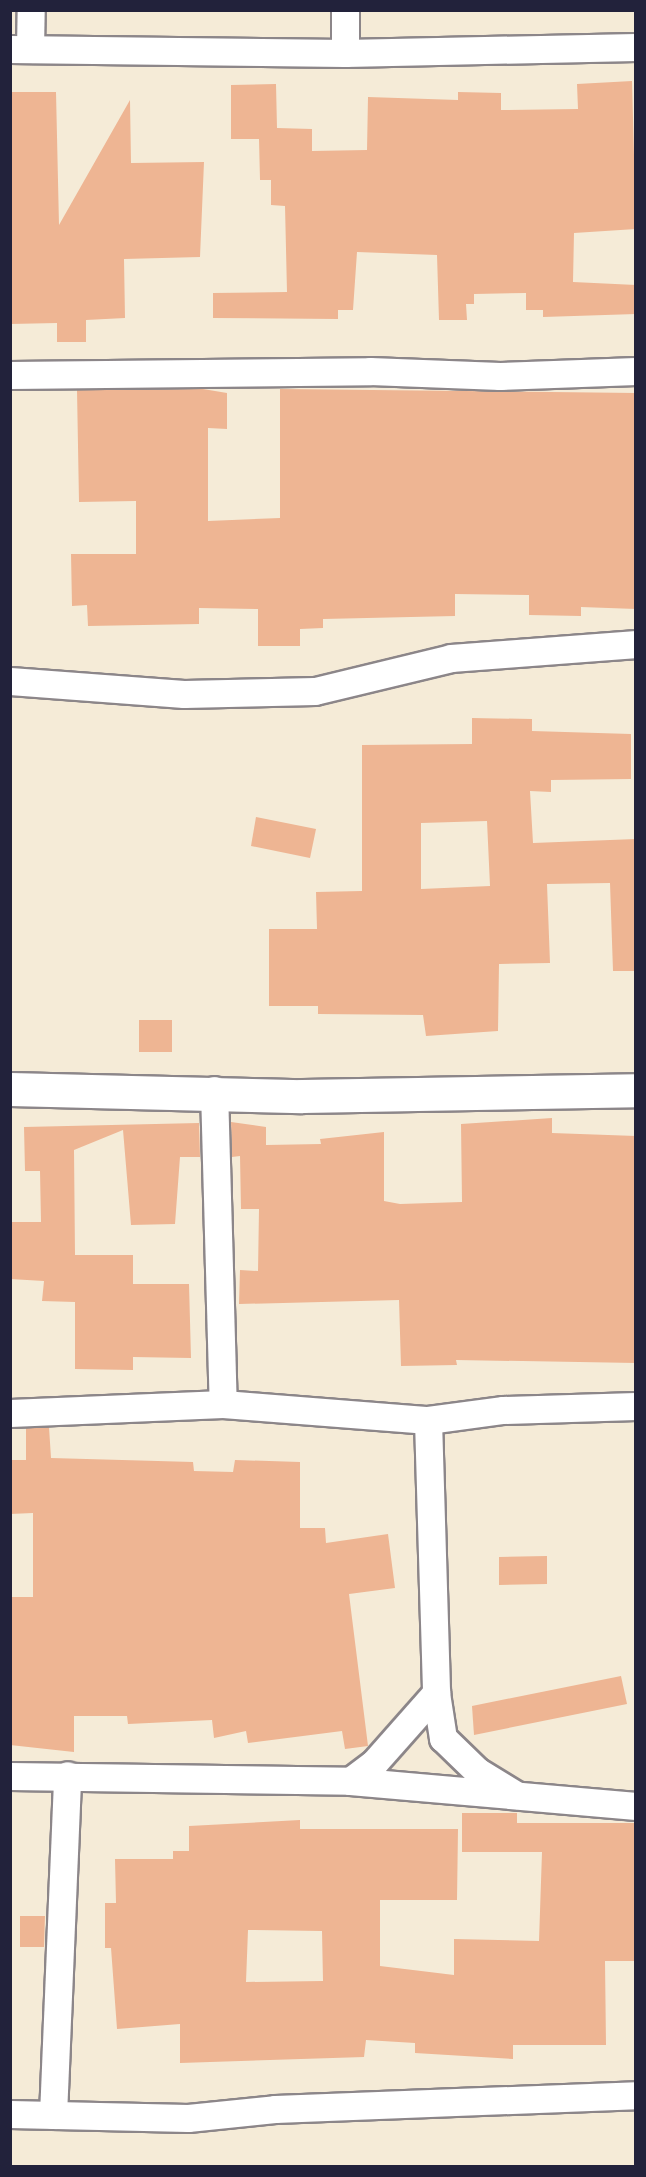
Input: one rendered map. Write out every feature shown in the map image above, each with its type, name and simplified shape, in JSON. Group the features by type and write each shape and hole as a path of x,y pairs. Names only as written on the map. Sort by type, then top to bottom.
{"street":[{"path":"31,10 20,49 345,53 636,47"},
{"path":"345,10 345,53"},
{"path":"10,375 370,371 500,376 636,370"},
{"path":"10,681 184,694 315,691 451,658 636,644"},
{"path":"10,1089 214,1090 302,1096 636,1090"},
{"path":"214,1090 223,1404"},
{"path":"10,1413 223,1404 428,1420 503,1410 636,1406"},
{"path":"428,1420 436,1693 443,1738 477,1771 522,1799"},
{"path":"350,1781 374,1763 436,1693"},
{"path":"53,2115 67,1775"},
{"path":"10,1776 67,1775 350,1781 522,1799 636,1806"},
{"path":"10,2114 188,2118 275,2109 636,2096"}],"building":[{"path":"632,81 636,229 574,233 573,282 636,285 636,314 543,317 543,310 526,310 526,293 474,294 474,304 466,304 467,320 439,320 437,255 357,252 353,310 338,310 338,319 213,318 213,293 287,292 285,206 271,205 271,180 260,180 259,139 231,139 231,85 276,84 277,128 312,129 312,151 367,150 368,97 458,100 458,92 501,93 501,110 578,109 577,84"},
{"path":"10,92 56,92 59,225 130,100 131,163 204,162 200,257 124,259 125,318 86,320 86,342 57,342 57,323 10,324"},
{"path":"203,389 227,393 227,429 208,428 208,521 280,518 280,389 636,393 636,609 581,607 581,616 529,615 529,595 455,594 455,616 323,619 323,628 300,629 300,646 258,646 258,609 199,608 199,624 88,626 87,605 72,606 71,554 136,554 136,501 79,502 77,390"},
{"path":"472,718 532,719 532,731 631,734 631,779 551,780 551,792 530,791 533,843 636,839 636,971 613,971 610,883 547,884 550,963 499,964 498,1031 426,1036 423,1015 318,1014 318,1006 269,1006 269,929 317,929 316,892 362,891 362,745 472,744","holes":["487,821 490,886 421,889 421,823"]},
{"path":"256,817 316,829 310,858 251,846"},
{"path":"139,1020 172,1020 172,1052 139,1052"},
{"path":"552,1118 552,1133 636,1136 636,1363 456,1360 457,1365 401,1366 399,1300 239,1304 240,1270 258,1271 259,1209 241,1209 240,1156 232,1157 231,1122 266,1127 266,1145 321,1144 320,1139 384,1132 384,1201 400,1204 462,1202 461,1124"},
{"path":"199,1123 200,1157 180,1157 175,1224 131,1225 123,1130 74,1150 75,1255 133,1255 133,1284 189,1284 191,1358 133,1357 133,1370 75,1369 75,1302 42,1301 44,1281 10,1279 10,1222 41,1222 40,1171 25,1171 24,1127"},
{"path":"49,1427 51,1458 193,1462 194,1471 233,1472 235,1460 300,1462 300,1528 325,1528 326,1543 388,1534 395,1588 349,1594 368,1746 345,1749 342,1731 248,1743 246,1731 214,1738 212,1720 128,1724 127,1716 74,1716 74,1752 10,1745 10,1597 33,1597 33,1513 10,1514 10,1460 26,1460 26,1428"},
{"path":"547,1556 547,1584 499,1585 499,1557"},
{"path":"621,1676 627,1704 474,1735 472,1706"},
{"path":"462,1813 517,1813 517,1823 636,1823 636,1961 605,1961 606,2045 513,2045 513,2059 415,2053 415,2043 366,2040 364,2057 180,2063 180,2024 117,2029 111,1948 105,1948 105,1903 116,1903 115,1859 173,1859 173,1851 189,1851 189,1826 300,1820 300,1829 458,1829 457,1900 380,1900 380,1966 454,1975 454,1939 539,1941 542,1852 462,1852","holes":["248,1930 322,1931 323,1981 246,1982"]},
{"path":"20,1916 45,1916 44,1947 20,1947"}]}
